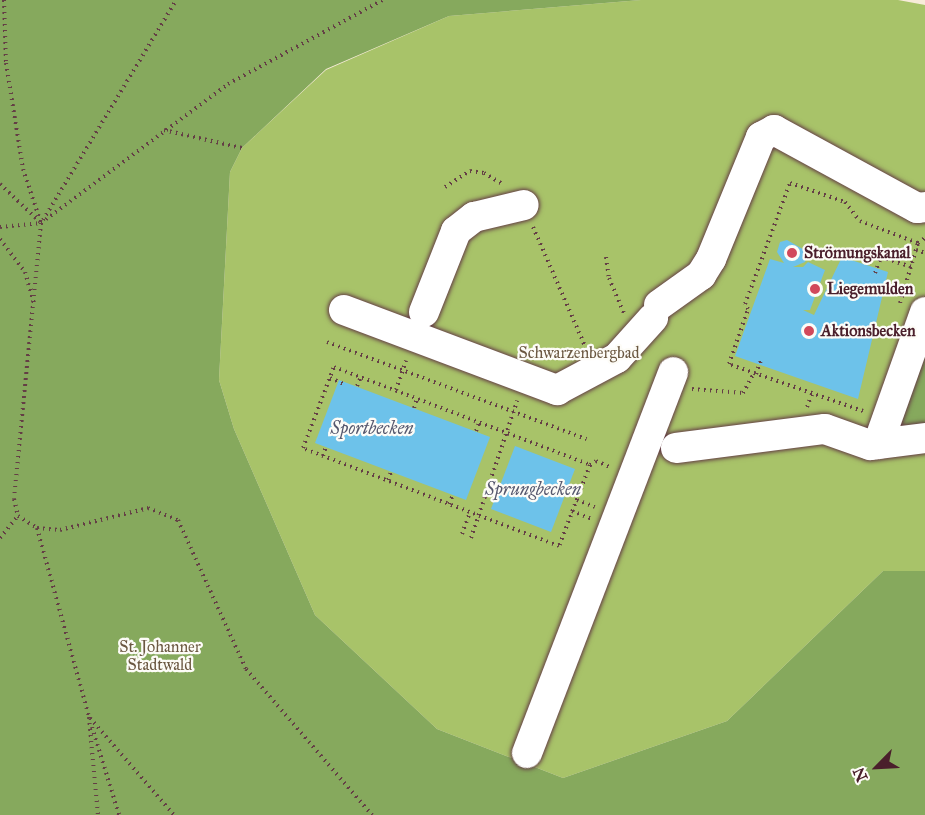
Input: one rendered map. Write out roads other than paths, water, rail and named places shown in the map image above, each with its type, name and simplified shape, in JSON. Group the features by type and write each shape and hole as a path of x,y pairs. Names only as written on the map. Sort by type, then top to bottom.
{"street":[{"path":"344,310 557,390 617,358 649,320 701,275 711,259 761,137 774,130 917,208 925,207"},
{"path":"424,312 456,231 474,216 518,196"},
{"path":"878,444 912,309"},
{"path":"526,753 631,475 674,372"},
{"path":"676,448 825,429 870,445 925,438"}],"water":[{"name":"Aktionsbecken","path":"787,240 808,252 805,262 793,267 803,267 808,262 825,270 810,310 803,310 814,315 842,257 888,272 858,399 735,356 770,259 784,263 777,252 780,242"},
{"name":"Sportbecken","path":"339,380 490,437 466,500 315,443"},
{"name":"Sprungbecken","path":"515,446 575,469 551,532 491,509"}],"place":[{"name":"Strömungskanal","path":"792,253"},
{"name":"Liegemulden","path":"815,289"},
{"name":"Aktionsbecken","path":"809,331"}],"park label":[{"name":"Schwarzenbergbad","path":"579,353"},
{"name":"St. Johanner Stadtwald","path":"160,656"}]}
